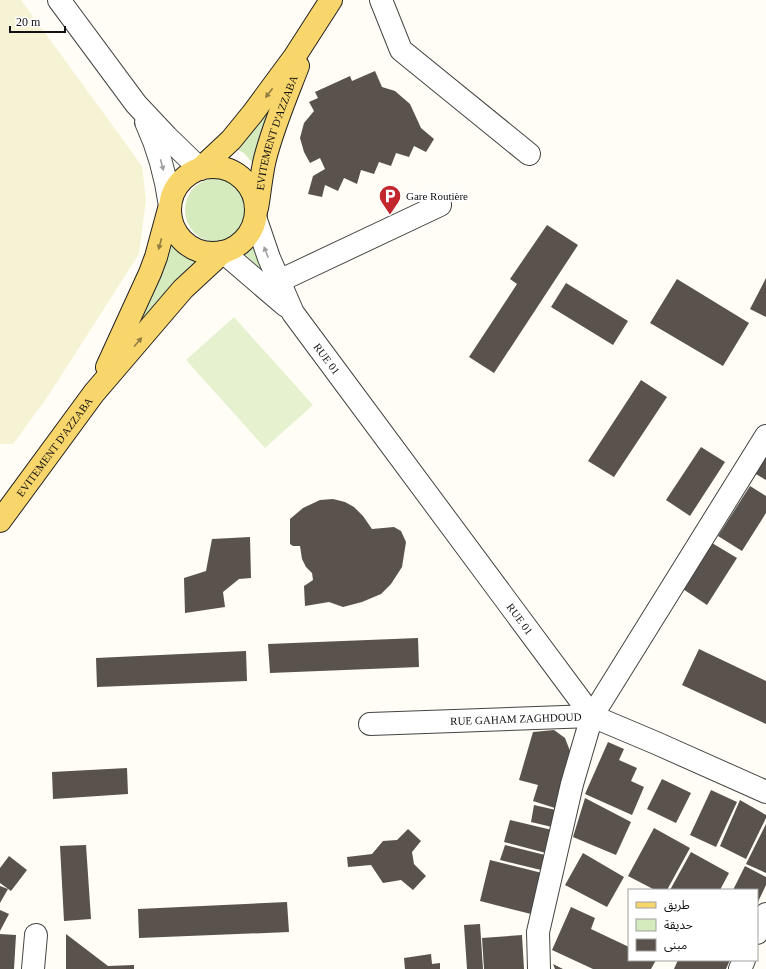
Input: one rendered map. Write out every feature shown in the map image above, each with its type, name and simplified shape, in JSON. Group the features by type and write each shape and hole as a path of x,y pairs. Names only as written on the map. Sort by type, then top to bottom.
{"main road":[{"name":"EVITEMENT D'AZZABA","path":"200,169 231,140 249,118 315,27 331,0"},
{"name":"EVITEMENT D'AZZABA","path":"256,220 264,160 284,100 315,27"},
{"path":"220,167 232,171 242,178 250,187 254,197 256,220 246,237 240,243 224,252 210,253 193,248 185,243 174,229 171,221 170,206 173,192 181,180 200,169 220,167"},
{"name":"EVITEMENT D'AZZABA","path":"94,393 150,273 170,206"},
{"name":"EVITEMENT D'AZZABA","path":"0,521 94,393 182,289 224,252"}],"street":[{"path":"60,0 136,104 147,123 158,150 167,185 170,206"},
{"path":"381,0 401,50 528,154"},
{"path":"136,104 167,138 200,169"},
{"path":"279,281 440,205"},
{"path":"256,220 261,239 293,313"},
{"path":"224,252 293,313"},
{"name":"RUE 01","path":"293,313 592,716"},
{"path":"539,969 538,932 572,784 592,716 766,436"},
{"name":"RUE GAHAM ZAGHDOUD","path":"370,724 592,716 766,792"},
{"path":"758,931 766,914"},
{"path":"33,969 36,935"}],"shaded area":[{"path":"0,0 21,0 142,166 146,200 139,254 48,396 13,444 0,444"}],"green space":[{"path":"279,92 255,166 244,153 229,145"},
{"path":"211,178 223,178 240,187 247,198 249,210 247,222 240,233 223,242 211,242 199,237 190,228 185,216 185,204 190,192 199,183"},
{"path":"256,243 273,281 244,253"},
{"path":"172,245 184,254 200,261 138,329"},
{"path":"234,317 313,405 265,448 186,360"}],"building":[{"path":"375,71 382,87 395,91 410,104 421,128 434,139 426,152 414,146 409,157 396,153 391,166 379,162 374,174 361,170 357,184 344,178 338,191 325,185 322,197 308,194 313,176 325,169 320,158 310,163 304,152 300,138 304,123 314,111 309,102 318,98 315,92 350,76 352,81"},
{"path":"547,225 578,245 494,373 469,357 517,284 510,279"},
{"path":"766,278 766,317 750,309"},
{"path":"677,279 749,323 723,366 650,323"},
{"path":"566,283 628,321 613,345 551,307"},
{"path":"641,380 667,397 614,477 588,461"},
{"path":"701,447 725,462 690,516 666,500"},
{"path":"766,455 766,480 754,473"},
{"path":"750,486 766,496 766,513 742,551 718,536"},
{"path":"333,499 345,502 354,507 363,516 372,529 394,527 401,531 406,542 402,567 391,584 381,594 362,602 343,607 329,602 305,606 304,586 313,580 312,573 306,567 302,559 300,546 293,546 290,544 290,519 303,508 320,500"},
{"path":"250,537 251,578 239,579 223,592 225,607 185,613 184,578 206,571 212,539"},
{"path":"712,543 737,558 707,605 683,589"},
{"path":"418,638 419,667 270,673 268,644"},
{"path":"699,649 766,681 766,724 682,685"},
{"path":"246,651 247,681 97,687 96,658"},
{"path":"554,730 565,738 570,751 565,783 558,809 533,801 538,785 519,780 533,732"},
{"path":"608,742 624,749 619,760 637,768 631,781 644,787 632,815 585,794"},
{"path":"127,768 128,794 53,799 52,772"},
{"path":"662,779 691,793 676,823 647,809"},
{"path":"711,790 737,802 716,847 690,835"},
{"path":"585,798 631,822 616,855 573,837"},
{"path":"740,800 766,815 766,818 746,859 720,846"},
{"path":"534,805 556,810 552,827 531,822"},
{"path":"510,820 552,830 546,853 504,842"},
{"path":"766,824 766,873 746,864"},
{"path":"654,828 690,848 668,889 653,889 628,876"},
{"path":"408,829 421,841 412,852 414,864 426,876 413,890 401,880 383,883 371,865 348,867 347,857 372,854 383,841 397,840"},
{"path":"86,845 91,919 64,921 60,846"},
{"path":"505,845 545,855 541,870 500,860"},
{"path":"691,852 729,873 721,889 671,889"},
{"path":"583,853 624,877 607,907 565,885"},
{"path":"9,856 27,870 11,891 0,883 0,868"},
{"path":"490,860 542,873 531,914 480,901"},
{"path":"745,866 766,877 766,885 758,902 758,889 734,889"},
{"path":"0,886 8,889 0,903"},
{"path":"287,902 289,932 139,938 138,909"},
{"path":"571,907 595,918 591,929 628,947 628,961 655,961 651,969 593,969 552,950"},
{"path":"0,910 9,914 0,931"},
{"path":"480,924 483,969 467,969 464,925"},
{"path":"0,934 16,935 14,969 0,969"},
{"path":"66,934 108,966 134,965 134,969 66,969"},
{"path":"522,935 524,969 484,969 482,938"},
{"path":"431,954 432,964 440,963 440,969 405,969 404,958"},
{"path":"678,961 730,961 726,969 674,969"},
{"path":"553,964 563,969 555,969"}],"place":[{"name":"Gare Routière","path":"390,216"}]}
